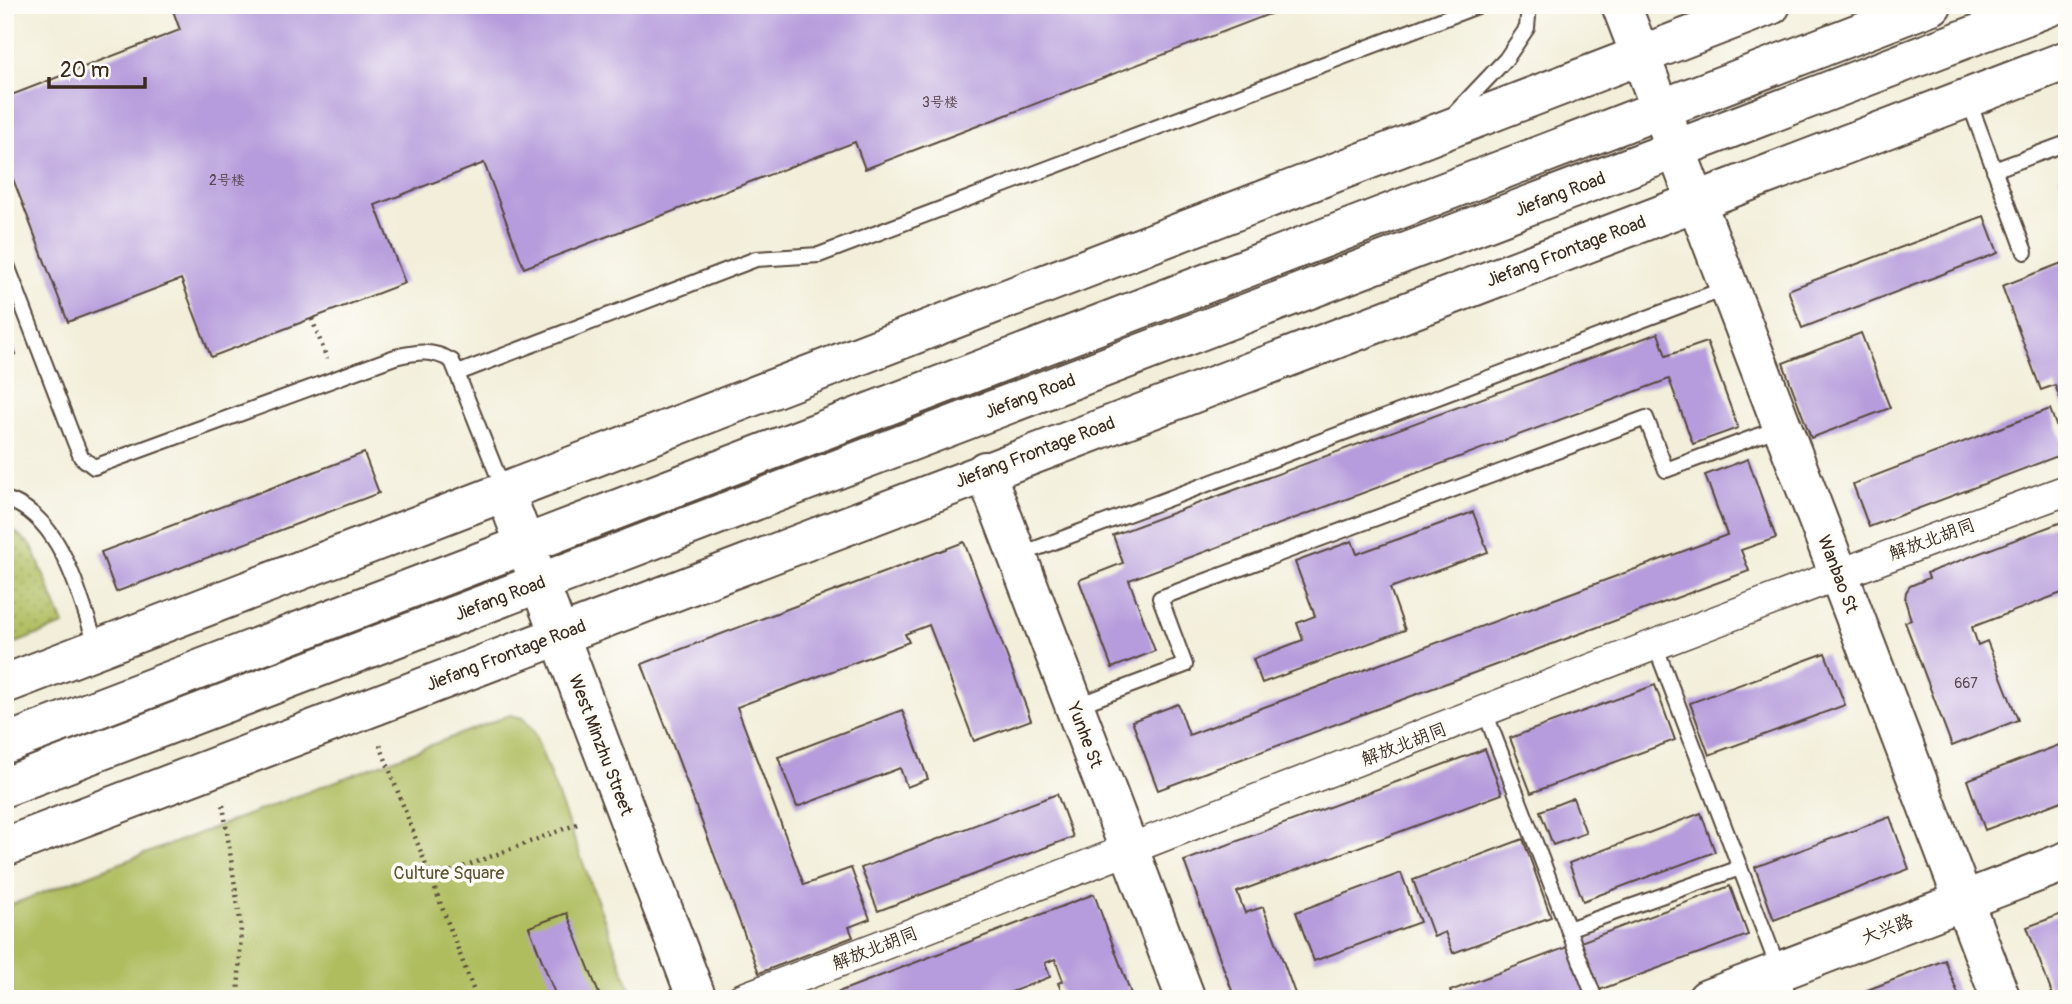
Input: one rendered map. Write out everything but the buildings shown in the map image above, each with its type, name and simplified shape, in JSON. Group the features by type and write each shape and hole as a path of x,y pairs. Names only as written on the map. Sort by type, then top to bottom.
{"street":[{"name":"Wanbao St","path":"1621,5 2001,999"},
{"path":"5,684 1771,5"},
{"path":"5,744 1932,5"},
{"name":"Jiefang Road","path":"5,787 2054,5"},
{"name":"Jiefang Frontage Road","path":"5,847 2067,60"},
{"name":"Yunhe St","path":"985,471 1186,999"},
{"name":"解放北胡同","path":"741,999 1130,852 1838,573 2067,490"},
{"name":"West Minzhu Street","path":"505,492 698,999"},
{"name":"大兴路","path":"1707,999 1785,985 1963,900 2067,861"}],"lane":[{"path":"458,373 756,259 819,255 1480,5"},
{"path":"1436,134 1506,59 1527,28 1529,5"},
{"path":"1967,98 2025,252"},
{"path":"1994,170 2067,143"},
{"path":"5,260 81,457 94,467 421,351 440,353 452,361 505,492"},
{"path":"1017,555 1728,287"},
{"path":"1074,706 1185,665 1160,598 1646,418 1665,470 1782,427"},
{"path":"5,499 30,510 51,535 97,649"},
{"path":"1655,645 1785,985"},
{"path":"1485,712 1595,999"},
{"path":"1568,929 1740,868"}],"path":[{"path":"312,319 334,380"},
{"path":"380,746 477,999"},
{"path":"223,805 241,927 238,999"},
{"path":"431,879 580,823"}],"green space":[{"path":"5,523 32,546 64,625 5,647"},
{"name":"Culture Square","path":"510,715 523,718 534,732 634,999 5,999 5,907"}]}
